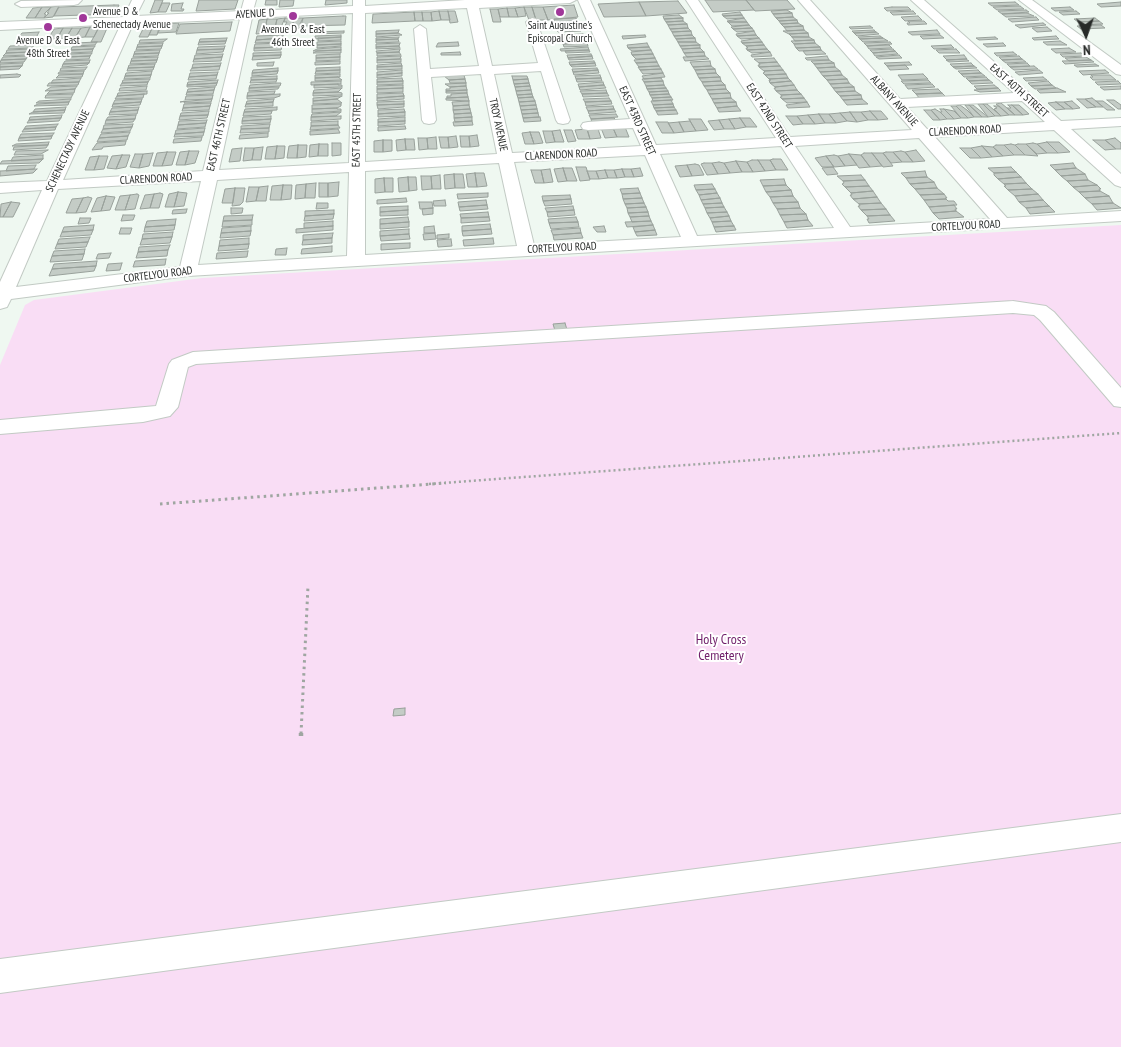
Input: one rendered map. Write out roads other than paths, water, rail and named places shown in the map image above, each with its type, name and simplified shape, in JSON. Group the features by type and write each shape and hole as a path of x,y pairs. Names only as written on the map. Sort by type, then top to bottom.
{"street":[{"path":"0,37 4,26 23,2 74,2 76,0"},
{"name":"SCHENECTADY AVENUE","path":"1,298 138,0"},
{"name":"EAST 46TH STREET","path":"188,271 250,0"},
{"name":"AVENUE D","path":"4,26 247,15 359,5 570,0"},
{"name":"EAST 43RD STREET","path":"584,0 691,241"},
{"name":"EAST 42ND STREET","path":"692,0 846,232"},
{"name":"ALBANY AVENUE","path":"804,0 1004,224"},
{"name":"EAST 40TH STREET","path":"917,0 1121,182"},
{"path":"1025,0 1121,71"},
{"name":"TROY AVENUE","path":"472,2 526,250"},
{"name":"EAST 45TH STREET","path":"356,260 359,5"},
{"path":"532,22 563,120"},
{"path":"420,29 429,120"},
{"path":"425,73 546,67"},
{"path":"897,104 1025,97"},
{"name":"CLARENDON ROAD","path":"0,188 1121,122"},
{"path":"588,126 638,123"},
{"name":"CORTELYOU ROAD","path":"1,298 188,271 1121,216"},
{"path":"0,427 144,415 163,411 167,407 179,364 193,358 1013,307 1039,310 1047,316 1121,401"},
{"path":"0,976 1121,828"}],"place":[{"name":"Saint Augustine's Episcopal Church","path":"560,12"},
{"name":"Avenue D & East 46th Street","path":"293,16"},
{"name":"Avenue D & Schenectady Avenue","path":"83,18"},
{"name":"Avenue D & East 48th Street","path":"48,27"}],"park label":[{"name":"Holy Cross Cemetery","path":"721,648"}]}
